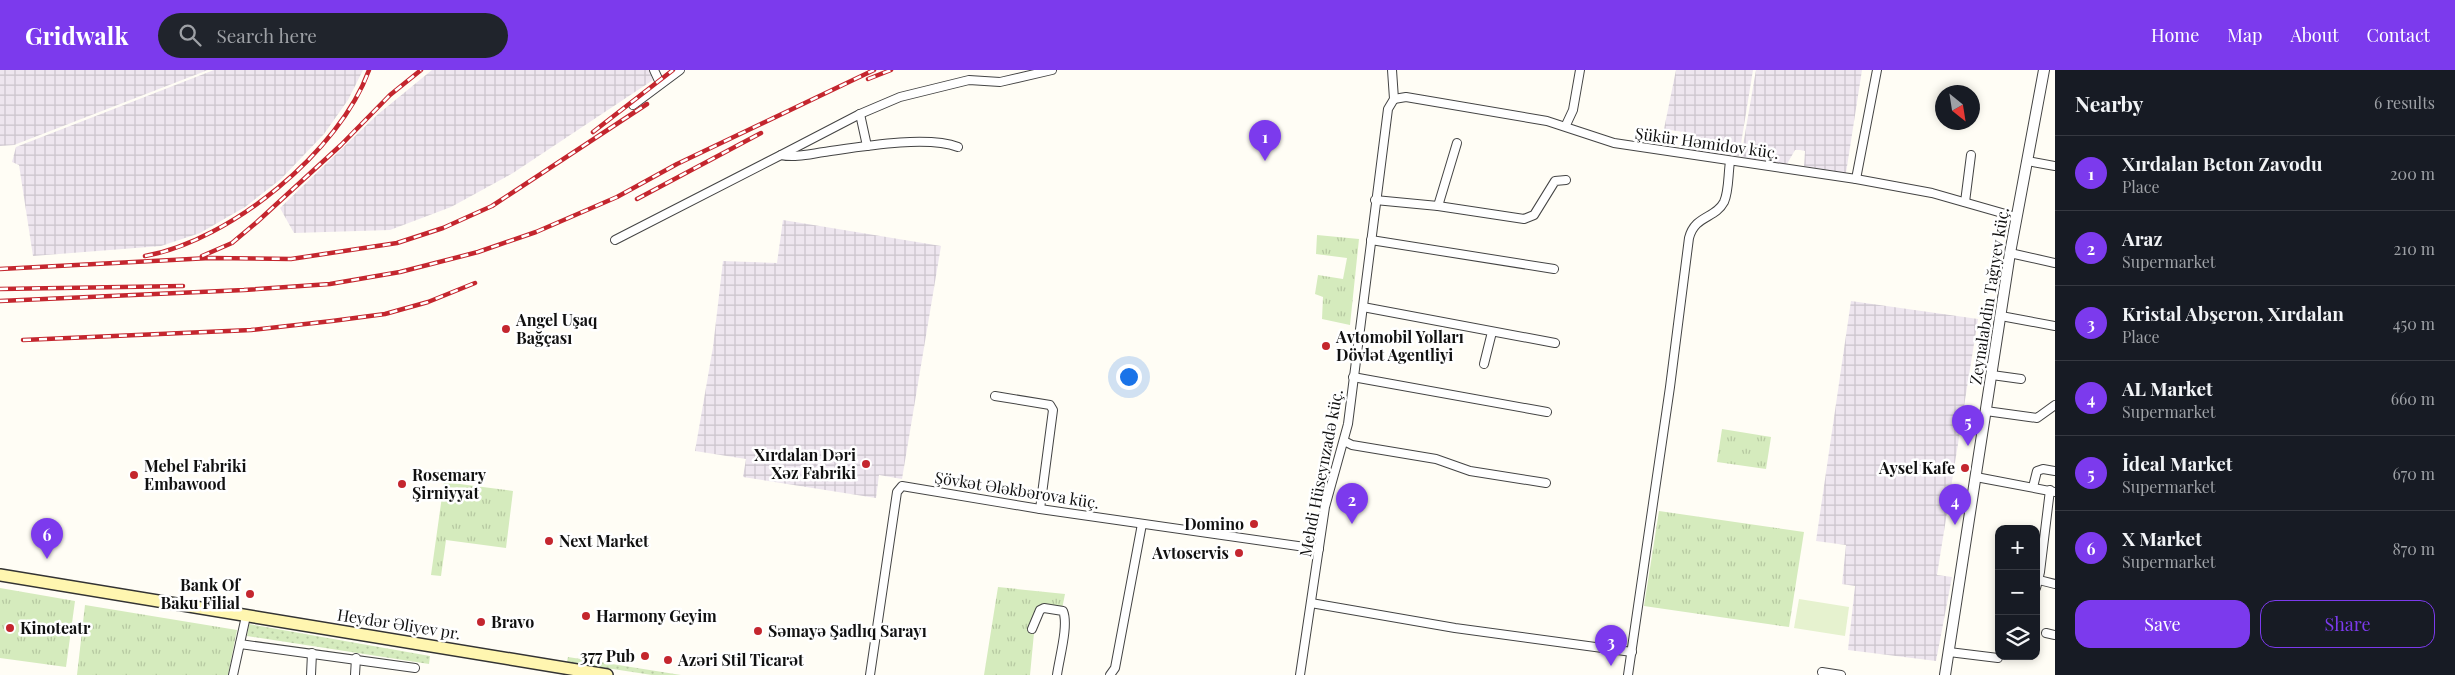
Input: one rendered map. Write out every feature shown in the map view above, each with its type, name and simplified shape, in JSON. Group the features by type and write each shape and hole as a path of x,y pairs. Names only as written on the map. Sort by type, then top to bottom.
{"main road":[{"name":"Heydər Əliyev pr.","path":"0,575 607,675"}],"street":[{"path":"654,70 660,83"},
{"path":"632,105 680,70"},
{"path":"615,240 860,114 900,97 969,80 1000,82 1052,70"},
{"path":"1392,70 1394,99"},
{"path":"1566,125 1573,110 1580,70"},
{"path":"1856,179 1878,70"},
{"name":"Zeynalabdin Tağıyev küç.","path":"1945,675 2010,253 2044,70"},
{"name":"Şükür Həmidov küç.","path":"1394,99 1406,98 1566,125 1598,139 1614,143 1924,191 2016,217"},
{"name":"Mehdi Hüseynzadə küç.","path":"1300,675 1326,507 1344,441 1354,377 1388,109 1394,99"},
{"path":"860,114 867,146"},
{"path":"781,155 794,156 867,146 930,142 949,144 958,148"},
{"path":"1438,206 1457,143"},
{"path":"1965,202 1971,155"},
{"path":"2027,161 2055,166"},
{"path":"1628,675 1670,387 1689,238 1695,224 1719,208 1723,203 1730,162"},
{"path":"1376,200 1438,206 1524,219 1534,215 1555,181 1566,180"},
{"path":"1371,240 1554,269"},
{"path":"2010,253 2055,263"},
{"path":"1363,307 1555,343"},
{"path":"2001,316 2055,326"},
{"path":"1484,364 1492,332"},
{"path":"1992,374 2021,379"},
{"path":"1354,377 1547,412"},
{"path":"995,396 1050,405 1053,410 1040,509"},
{"path":"1986,411 2037,418 2055,405"},
{"path":"1344,441 1357,446 1436,459 1470,471 1546,483"},
{"path":"2033,487 2039,470 2055,471"},
{"path":"1976,477 2052,491 2040,571"},
{"name":"Şövkət Ələkbərova küç.","path":"870,675 899,488 906,486 1040,509 1319,549"},
{"path":"1110,675 1115,668 1142,524"},
{"path":"2040,584 2055,584"},
{"path":"1311,603 1455,628 1632,652"},
{"path":"1032,629 1040,610 1044,608 1063,612 1066,617 1057,675"},
{"path":"233,675 246,616"},
{"path":"2046,633 2055,635"},
{"path":"240,644 356,658 415,668"},
{"path":"1949,652 1995,658"},
{"path":"311,675 312,653"},
{"path":"355,675 356,658"},
{"path":"1822,672 1841,675"}],"shaded area":[{"path":"0,70 208,70 14,145 0,146"},
{"path":"214,70 363,70 348,100 324,134 281,179 245,207 200,233 161,246 33,256 19,165 12,162 16,147"},
{"path":"432,70 650,70 653,80 513,173 451,207 390,230 294,233 280,208 377,115"},
{"path":"1676,70 1753,70 1739,156 1687,150 1690,133 1664,129"},
{"path":"1756,70 1862,70 1846,173 1804,166 1805,151 1800,150 1795,150 1787,164 1741,157"},
{"path":"783,220 941,246 902,479 879,475 876,498 743,477 746,459 695,451 713,347 723,261 777,263"},
{"path":"1851,301 1978,319 1937,575 1952,577 1936,661 1848,650 1855,586 1842,584 1846,545 1816,541"}],"green space":[{"path":"1317,235 1359,239 1350,325 1322,319 1323,297 1315,294 1318,275 1343,279 1347,258 1316,254"},
{"path":"1722,429 1771,437 1766,469 1717,462"},
{"path":"444,482 513,491 506,548 446,540 441,576 431,575"},
{"path":"1659,511 1804,532 1789,627 1644,606"},
{"path":"998,587 1065,594 1061,614 1036,612 1030,675 984,675"},
{"path":"0,588 75,601 66,667 0,658"},
{"path":"1799,599 1849,607 1845,636 1794,628"},
{"path":"85,605 237,630 228,675 77,675"},
{"path":"249,624 430,656 429,664 247,636"},
{"path":"568,657 681,675 652,675 567,662"}],"railway":[{"path":"145,256 178,247 212,232 246,212 278,188 308,160 334,131 355,101 369,70"},
{"path":"202,256 232,243 257,222 341,145 390,95 421,70"},
{"path":"593,132 673,70"},
{"path":"0,301 244,290 330,284 400,272 478,252 536,232 617,197 677,164 874,70"},
{"path":"868,79 891,70"},
{"path":"0,269 210,258 291,259 397,243 443,228 492,206 647,104"},
{"path":"637,199 761,133"},
{"path":"23,340 251,330 332,321 385,314 428,302 475,283"},
{"path":"0,289 183,286"}],"place":[{"name":"Xırdalan Beton Zavodu","path":"1265,161"},
{"name":"Angel Uşaq Bağçası","path":"506,329"},
{"name":"Avtomobil Yolları Dövlət Agentliyi","path":"1326,346"},
{"name":"İdeal Market","path":"1968,446"},
{"name":"Xırdalan Dəri Xəz Fabriki","path":"866,464"},
{"name":"Aysel Kafe","path":"1965,468"},
{"name":"Mebel Fabriki Embawood","path":"134,475"},
{"name":"Rosemary Şirniyyat","path":"402,484"},
{"name":"Domino","path":"1254,524"},
{"name":"Araz","path":"1352,524"},
{"name":"AL Market","path":"1955,525"},
{"name":"Next Market","path":"549,541"},
{"name":"Avtoservis","path":"1239,553"},
{"name":"X Market","path":"47,559"},
{"name":"Bank Of Baku Filial","path":"250,594"},
{"name":"Harmony Geyim","path":"586,616"},
{"name":"Bravo","path":"481,622"},
{"name":"Kinoteatr","path":"10,628"},
{"name":"Səmayə Şadlıq Sarayı","path":"758,631"},
{"name":"377 Pub","path":"645,656"},
{"name":"Azəri Stil Ticarət","path":"668,660"},
{"name":"Kristal Abşeron, Xırdalan","path":"1611,666"}]}
